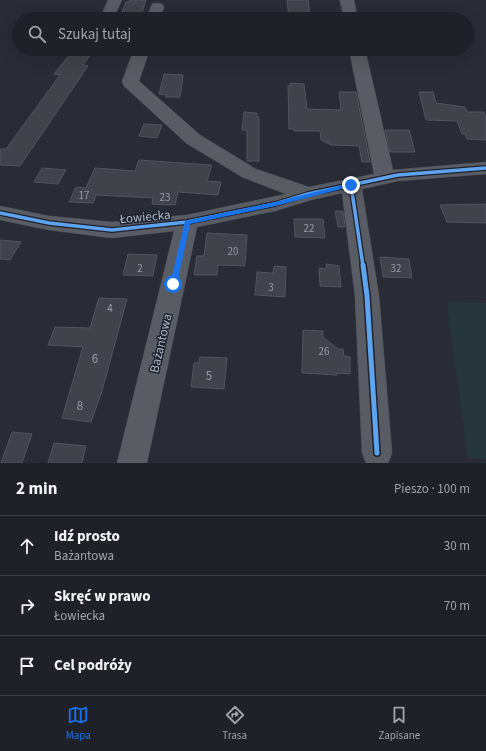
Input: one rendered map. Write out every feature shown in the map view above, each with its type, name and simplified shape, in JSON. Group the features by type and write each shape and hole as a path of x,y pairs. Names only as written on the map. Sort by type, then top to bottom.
{"street":[{"path":"110,12 115,0"},
{"path":"347,0 350,12"},
{"path":"139,56 130,82 193,139 249,173 308,194"},
{"path":"358,56 385,177"},
{"name":"Łowiecka","path":"0,213 48,223 112,230 187,222 275,204 308,194 385,177 486,168"},
{"path":"351,185 367,296 377,453"},
{"name":"Bażantowa","path":"132,463 187,222"}],"shaded area":[{"path":"447,302 486,303 486,459 468,458"}],"building":[{"path":"130,0 146,0 142,12 122,12 126,2 129,2"},
{"path":"287,0 308,0 309,12 288,12"},
{"path":"68,56 90,56 83,65 88,66 20,166 0,165 0,149 6,149 60,75 54,74"},
{"path":"164,74 183,75 180,97 166,97 166,95 159,94"},
{"path":"290,83 304,84 307,109 341,110 339,92 356,92 370,162 362,162 359,146 331,145 321,140 320,131 294,131 294,129 289,129 288,86 291,86"},
{"path":"419,92 433,92 436,103 465,107 468,112 484,112 486,118 486,140 467,139 465,134 462,134 457,121 426,120"},
{"path":"244,112 257,113 257,117 259,117 259,161 247,161 247,130 242,130"},
{"path":"144,124 162,125 157,138 139,136"},
{"path":"385,130 409,130 415,152 390,152"},
{"path":"139,160 212,165 207,181 221,182 218,195 178,192 175,205 152,204 153,198 96,195 93,203 69,202 76,187 86,188 95,168 135,171"},
{"path":"42,168 66,170 58,184 34,182"},
{"path":"486,204 486,223 447,222 440,205"},
{"path":"335,211 343,211 345,227 338,227"},
{"path":"294,219 323,219 325,238 295,237"},
{"path":"207,233 247,235 245,266 218,265 217,275 194,275 197,256 204,256"},
{"path":"0,240 21,242 10,260 0,259"},
{"path":"128,254 157,255 153,276 123,275"},
{"path":"380,257 409,259 412,278 383,277"},
{"path":"326,264 339,266 341,287 320,286 319,268 327,269"},
{"path":"274,266 286,267 285,297 255,295 257,272 273,273"},
{"path":"99,298 127,299 102,391 91,422 62,418 83,347 48,345 55,327 90,328"},
{"path":"303,330 323,331 323,337 338,349 343,349 344,356 350,357 350,374 337,373 337,375 302,373"},
{"path":"200,357 227,358 224,389 191,387 194,363 199,363"},
{"path":"12,432 32,434 22,463 1,463"},
{"path":"54,443 86,446 82,463 48,463"}],"cycle path":[{"path":"0,213 49,223 112,230 187,222 275,204 308,194 398,175 486,168"},
{"path":"351,185 367,296 377,453"}],"route":[{"path":"173,284 187,222 275,204 308,194 351,185"}]}
